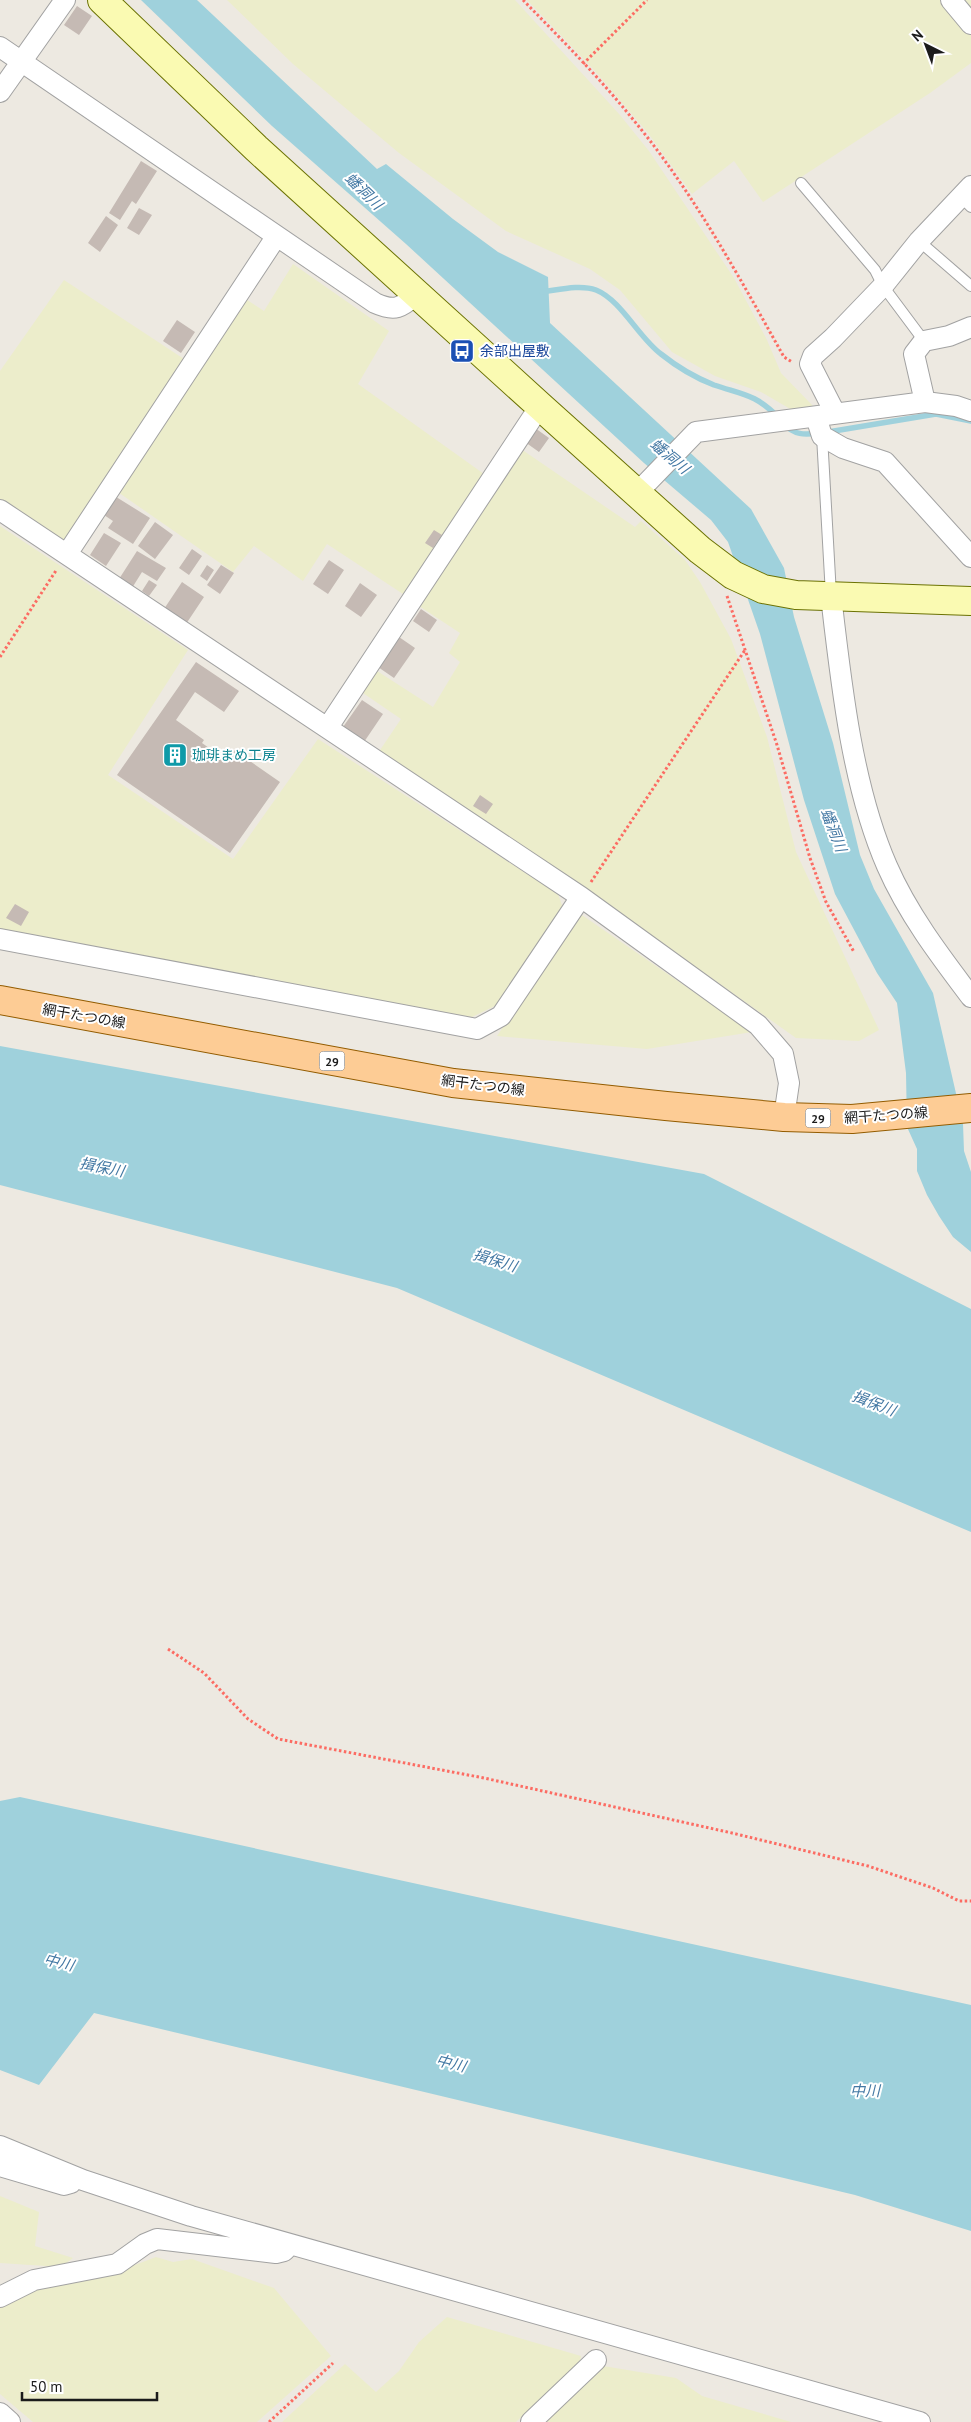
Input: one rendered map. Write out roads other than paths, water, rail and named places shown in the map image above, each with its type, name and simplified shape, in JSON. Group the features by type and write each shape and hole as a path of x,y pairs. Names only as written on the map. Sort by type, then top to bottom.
{"main road":[{"name":"網干たつの線","path":"0,1000 453,1082 666,1106 784,1116 852,1119 971,1112"}],"street":[{"path":"0,92 20,61 65,0"},
{"path":"102,0 256,148 716,563 748,584 796,595 971,601"},
{"path":"951,0 971,24"},
{"path":"0,47 374,303 386,308 400,307 418,294"},
{"path":"835,413 810,364 813,356 883,286 919,241 967,196"},
{"path":"67,554 276,237"},
{"path":"925,402 914,354 924,341 949,336 971,327"},
{"path":"637,493 696,432 819,426 835,413 925,402 956,406 971,411"},
{"path":"328,727 540,406"},
{"path":"819,426 843,448 885,462 971,558"},
{"path":"0,510 328,727 580,897 758,1025 783,1054 789,1083 784,1116"},
{"path":"831,596 843,699 861,782 887,866 914,916 971,997"},
{"path":"0,939 477,1029 501,1016 580,897"},
{"path":"0,2146 83,2180 191,2216 920,2422"},
{"path":"0,2166 64,2185 83,2180"},
{"path":"0,2297 34,2280 117,2264 145,2244 157,2239 276,2253 284,2250 291,2244"},
{"path":"531,2422 596,2360"},
{"path":"0,2412 10,2422"}],"lane":[{"path":"801,183 875,270 883,286 924,341"},
{"path":"919,241 971,286"},
{"path":"819,426 831,596"}],"water":[{"name":"蟠洞川","path":"141,0 197,0 377,169 386,164 453,219 498,252 548,277 550,323 751,509 784,568 794,617 833,743 860,855 874,889 933,993 963,1124 964,1151 971,1172 971,1252 953,1237 939,1216 927,1195 917,1171 917,1149 907,1127 906,1073 897,1003 877,973 835,894 804,800 760,634 728,542 711,520 644,463 406,244 272,126"},
{"name":"揖保川","path":"0,1046 704,1174 971,1309 971,1532 397,1288 0,1185"},
{"name":"中川","path":"20,1797 971,2005 971,2231 855,2195 94,2013 39,2085 0,2070 0,1801"}],"waterway":[{"path":"542,292 576,287 596,290 614,302 645,339 673,363 707,382 756,399 778,417"},
{"path":"828,432 936,414 971,421"},
{"path":"784,424 800,433 819,433"}],"place":[{"name":"余部出屋敷","path":"462,351"},
{"name":"珈琲まめ工房","path":"175,755"}]}
